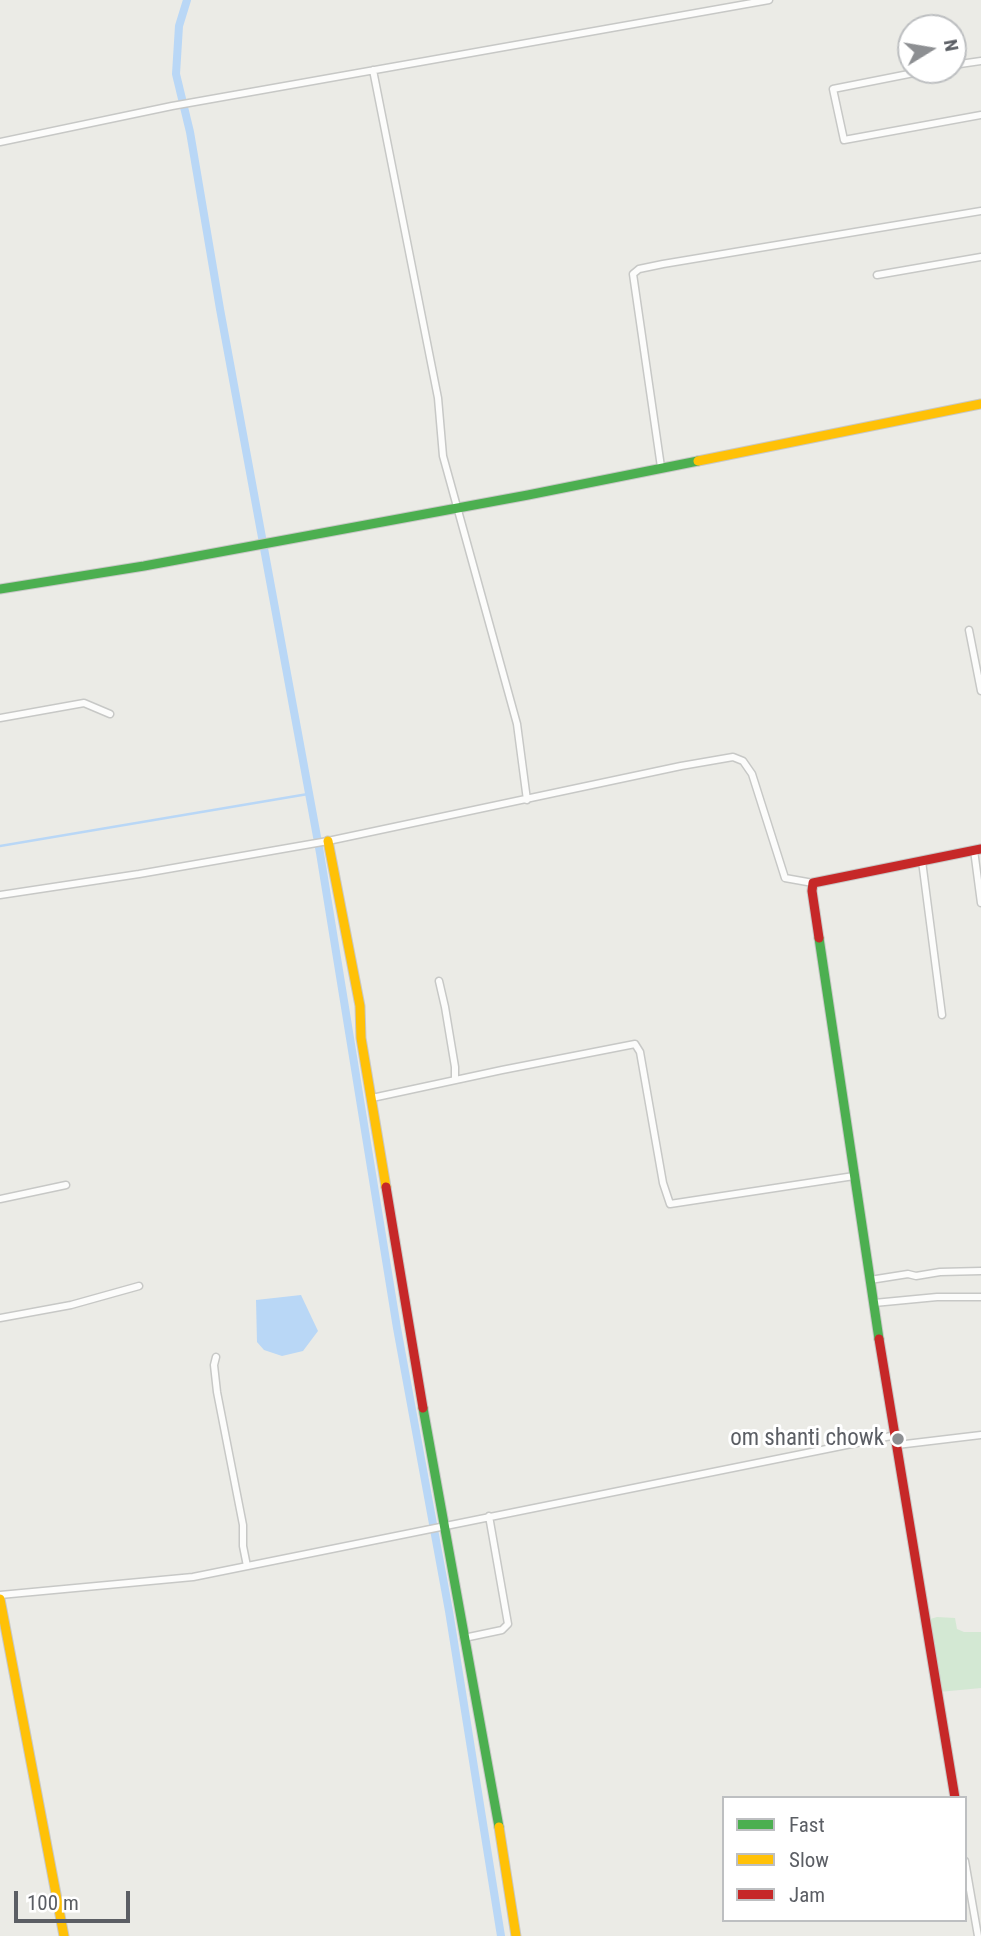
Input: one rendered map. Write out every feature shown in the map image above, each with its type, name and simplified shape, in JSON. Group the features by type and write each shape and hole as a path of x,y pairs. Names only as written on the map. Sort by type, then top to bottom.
{"street":[{"path":"0,142 172,106 769,0"},
{"path":"373,70 438,398 443,456 517,724 527,800"},
{"path":"897,76 833,89 844,140 981,115"},
{"path":"661,467 633,274 639,269 981,211"},
{"path":"877,275 981,257"},
{"path":"0,589 528,495 981,404"},
{"path":"970,630 981,691"},
{"path":"0,718 83,703 110,714"},
{"path":"0,895 325,842 733,757 743,761 752,774 785,878 813,883 977,849 981,903"},
{"path":"325,842 360,1006 361,1038 443,1526 510,1888 516,1936"},
{"path":"922,861 942,1015"},
{"path":"813,883 812,891 870,1280 955,1796"},
{"path":"439,981 455,1080"},
{"path":"372,1098 635,1044 640,1052 660,1171 670,1204 822,1183 854,1176"},
{"path":"0,1199 66,1185"},
{"path":"870,1280 908,1274 916,1276 940,1272 981,1271"},
{"path":"0,1318 71,1305 139,1286"},
{"path":"874,1303 937,1297 981,1297"},
{"path":"216,1357 214,1365 217,1392 243,1525 247,1566"},
{"path":"64,1936 0,1597 194,1577 489,1516 896,1440 981,1435"},
{"path":"464,1639 502,1630 508,1624 489,1516"},
{"path":"967,1873 978,1936"}],"green space":[{"path":"937,1617 955,1618 957,1629 964,1632 981,1632 981,1688 939,1692 927,1620"}],"water":[{"path":"301,1295 318,1331 303,1351 282,1356 264,1350 257,1342 256,1300"}],"waterway":[{"path":"187,0 179,26 176,74 190,132 320,853 397,1328 449,1611 501,1936"},
{"path":"0,846 308,794"}],"traffic: fast":[{"path":"0,589 144,566 698,461"},
{"path":"819,938 879,1339"},
{"path":"423,1408 499,1827"}],"traffic: slow":[{"path":"698,461 981,404"},
{"path":"328,841 360,1006 361,1038 386,1187"},
{"path":"0,1599 64,1936"},
{"path":"499,1827 516,1936"}],"traffic: jam":[{"path":"819,938 813,883 981,849"},
{"path":"386,1187 423,1408"},
{"path":"879,1339 955,1796"}],"place":[{"name":"om shanti chowk","path":"898,1439"}]}
